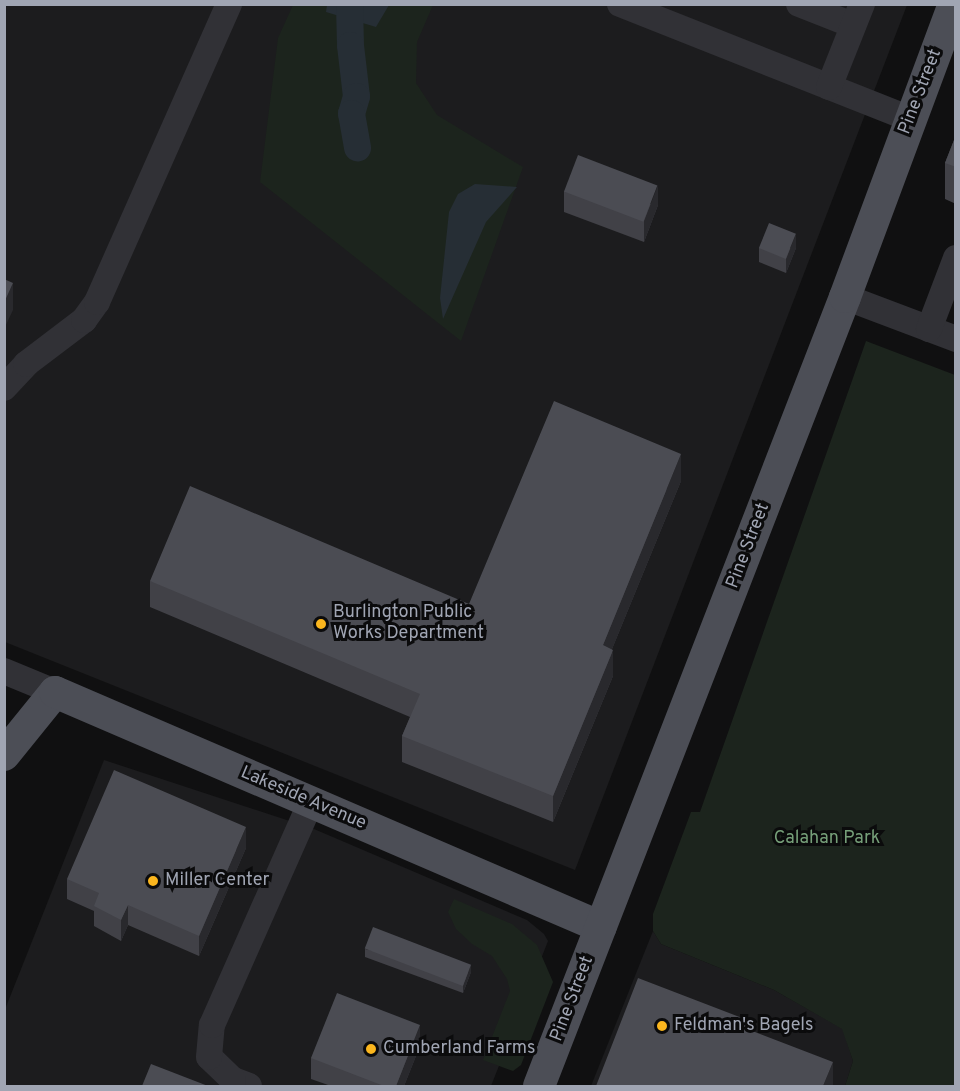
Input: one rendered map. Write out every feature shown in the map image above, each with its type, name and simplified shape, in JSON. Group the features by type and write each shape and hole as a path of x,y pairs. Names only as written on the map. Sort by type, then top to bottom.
{"main road":[{"name":"Pine Street","path":"539,1086 845,297 954,4"},
{"name":"Lakeside Avenue","path":"55,692 601,927"},
{"path":"4,755 55,692"}],"street":[{"path":"4,388 26,364 84,320 97,302 229,4"},
{"path":"620,4 911,118"},
{"path":"804,5 857,15 829,87"},
{"path":"929,329 956,258"},
{"path":"845,297 956,339"},
{"name":"Lakeside Avenue","path":"4,671 55,692"},
{"path":"249,1086 233,1080 209,1057 212,1025 311,802"}],"shaded area":[{"path":"327,4 389,5 376,27 326,12"},
{"path":"4,5 907,5 575,870 5,642"},
{"path":"475,184 517,187 486,222 443,319 440,298 449,212 458,194"},
{"path":"104,760 314,829 527,920 544,934 548,941 491,1086 5,1086 4,1012"},
{"path":"653,931 661,944 774,990 843,1029 853,1061 845,1086 591,1086"}],"green space":[{"path":"293,5 433,5 417,42 416,83 437,115 523,167 461,341 260,182 278,38"},
{"name":"Calahan Park","path":"866,341 955,375 955,1086 845,1086 853,1061 842,1029 774,990 661,944 653,931 653,914 691,812 700,812"},
{"path":"454,899 512,924 537,945 553,982 521,1065 513,1071 483,1060 510,991 507,979 492,956 472,944 456,929 448,912"}],"building":[{"path":"956,135 956,167 945,163"},
{"path":"578,155 657,185 643,222 564,191"},
{"path":"769,223 796,234 786,259 759,248"},
{"path":"4,279 13,283 4,303"},
{"name":"Burlington Public Works Department","path":"554,401 681,454 603,645 613,650 553,796 402,736 420,694 150,581 190,486 469,604"},
{"name":"Miller Center","path":"114,770 246,827 199,936 128,905 121,920 94,906 99,893 67,879"},
{"name":"Cumberland Farms","path":"373,927 471,965 463,986 365,948"},
{"path":"638,978 750,1021 747,1029 833,1062 823,1086 596,1086"},
{"name":"Cumberland Farms","path":"337,993 420,1025 396,1086 384,1086 311,1058"},
{"path":"151,1064 208,1086 142,1086"}],"waterway":[{"path":"349,4 350,45 356,96 351,113 357,147"}],"place":[{"name":"Burlington Public Works Department","path":"321,624"},
{"name":"Miller Center","path":"153,881"},
{"name":"Feldman's Bagels","path":"662,1026"},
{"name":"Cumberland Farms","path":"371,1049"}]}
